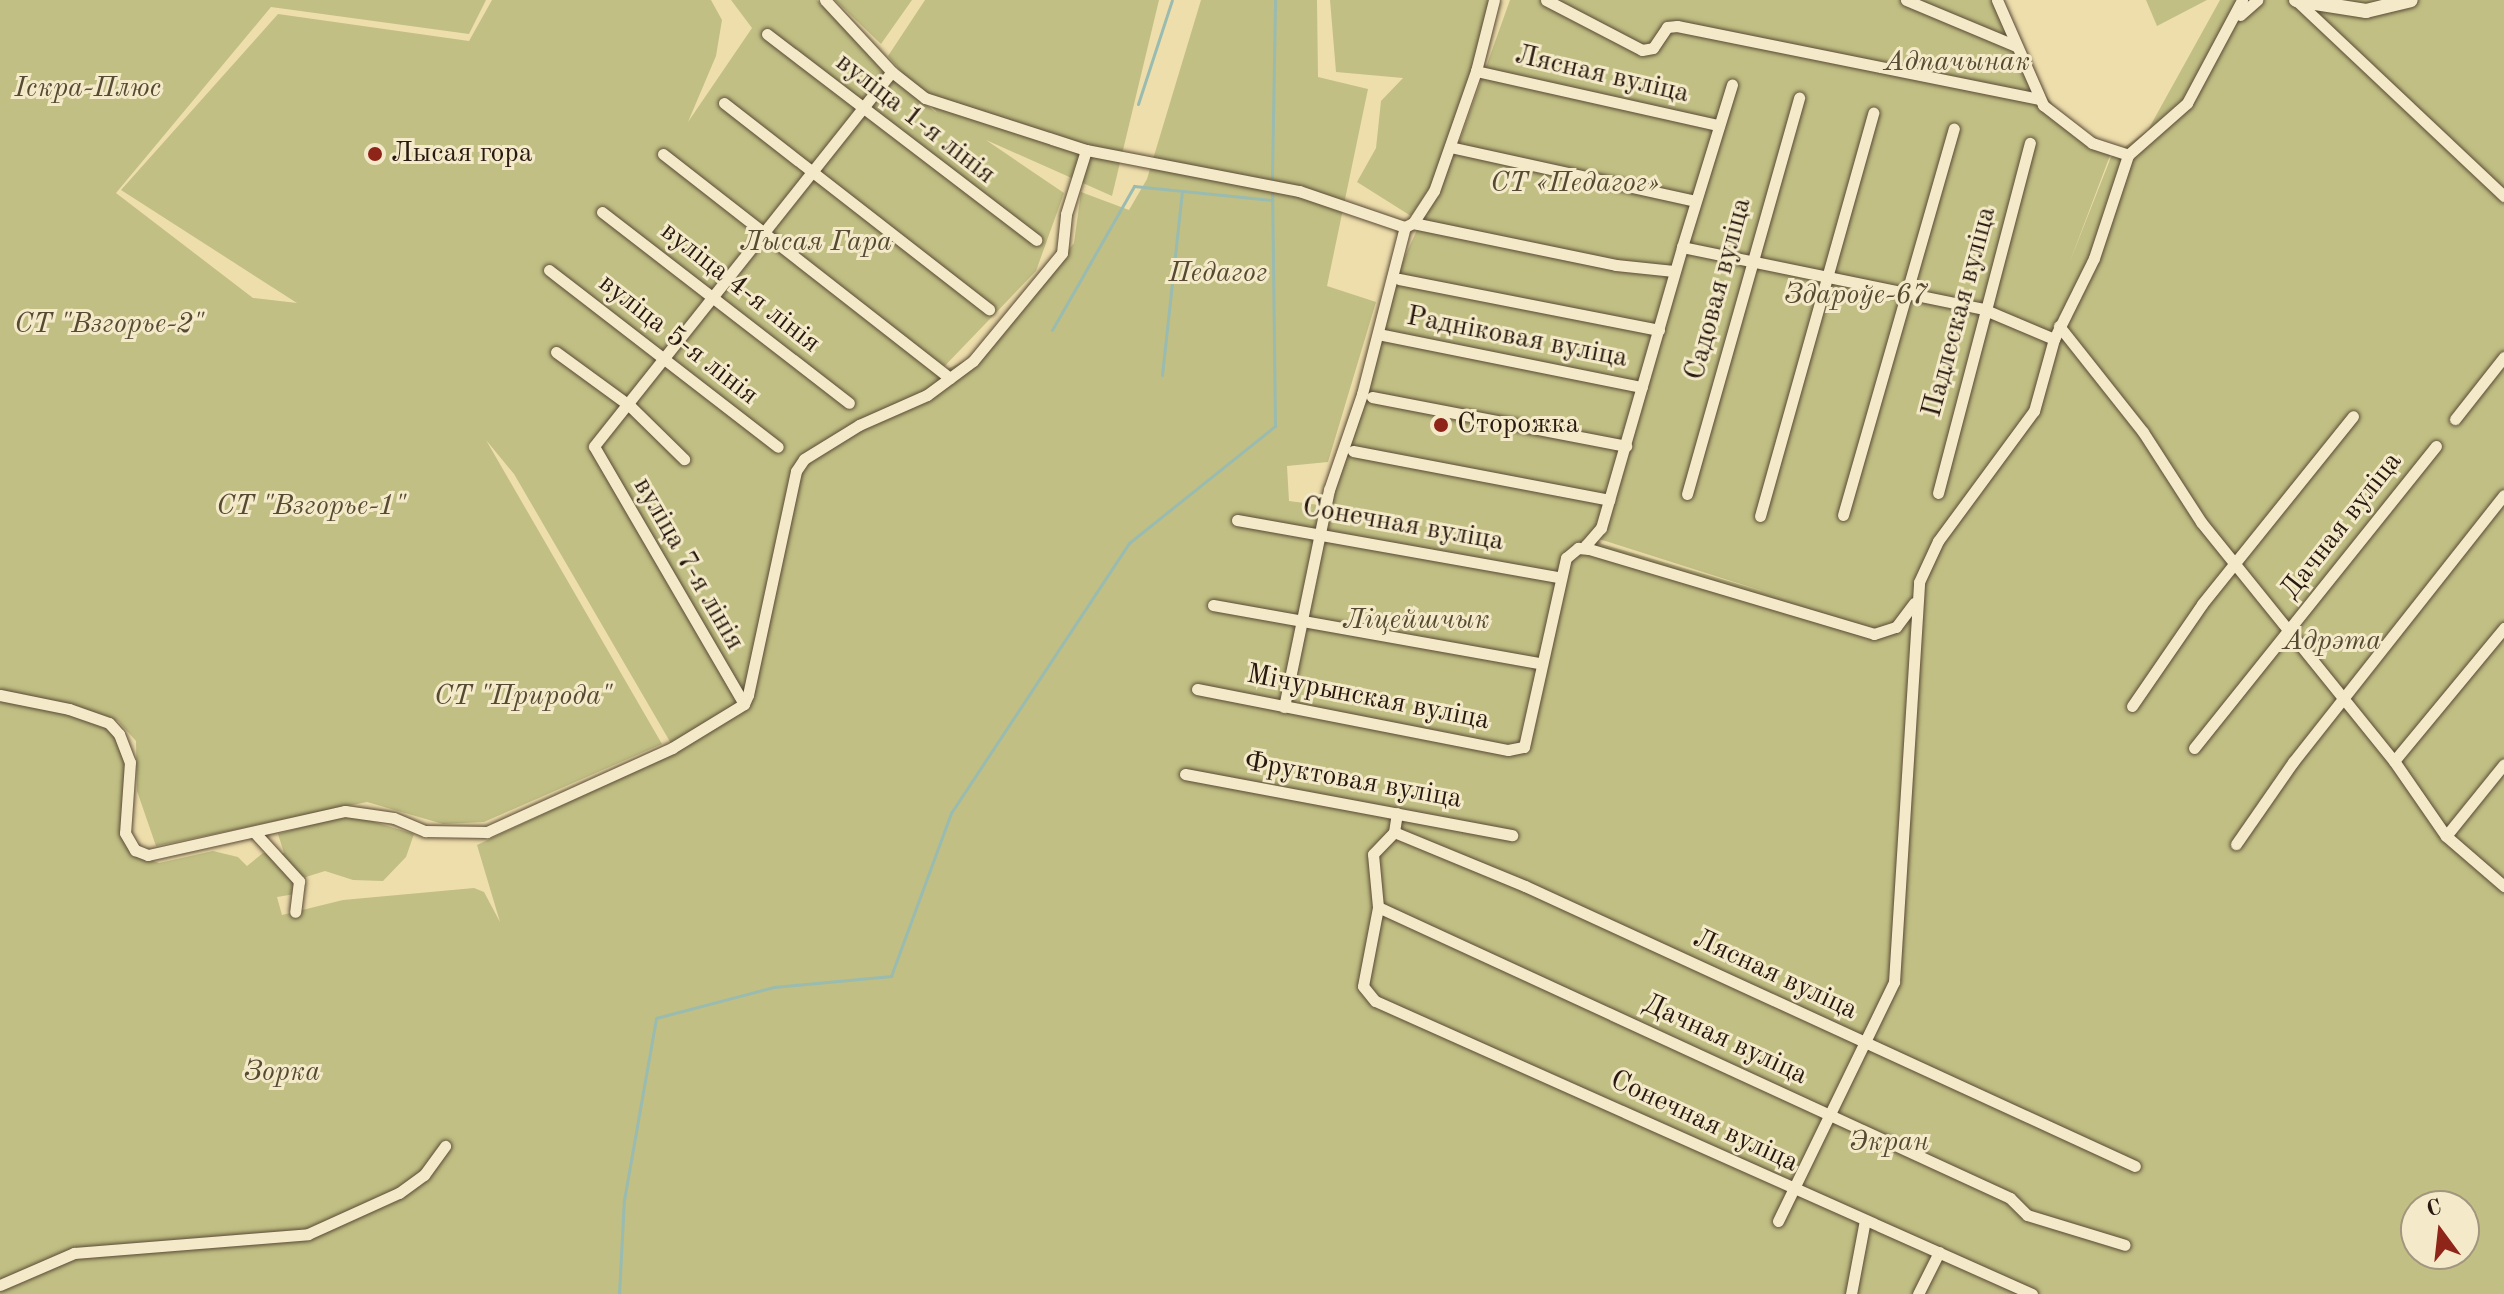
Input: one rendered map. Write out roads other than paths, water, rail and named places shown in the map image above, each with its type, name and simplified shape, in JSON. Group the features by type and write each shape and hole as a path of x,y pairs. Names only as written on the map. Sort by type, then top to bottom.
{"street":[{"path":"825,0 892,72 925,98 1086,150 1299,191 1409,225 1616,265 1674,271"},
{"path":"1284,707 1305,622 1329,490 1362,394 1409,225 1434,191 1476,71 1494,0"},
{"path":"1906,0 2016,46"},
{"path":"1997,0 2040,99 2064,126 2128,155"},
{"path":"1213,605 1540,663 1561,578 1572,552 1589,549 1874,634 1896,627 1914,603 1938,541 2034,411 2054,339 2094,258 2128,155 2187,103 2233,23 2242,0"},
{"path":"2233,23 2257,0"},
{"path":"2296,0 2366,11 2411,0"},
{"path":"2296,0 2504,196"},
{"path":"1547,1 1642,50 1653,48 1671,25 2040,99"},
{"name":"вуліца 1-я лінія","path":"767,34 1036,240"},
{"name":"Лясная вуліца","path":"1476,71 1718,125"},
{"path":"630,406 892,72"},
{"path":"1589,549 1586,545 1598,535 1626,446 1674,271 1732,84"},
{"name":"Садовая вуліца","path":"1687,494 1799,98"},
{"path":"724,103 989,309"},
{"path":"1760,516 1873,113"},
{"path":"1843,515 1954,129"},
{"name":"Падлеская вуліца","path":"1938,493 1983,309 2030,143"},
{"path":"1450,147 1695,201"},
{"path":"0,695 69,709 109,723 119,734 130,762 125,833 135,850 161,856 345,811 452,834 500,829 672,748 744,704 796,471 804,459 859,425 927,395 973,361 1062,253 1066,214 1086,150"},
{"path":"663,154 764,236 950,378"},
{"name":"вуліца 4-я лінія","path":"602,212 849,403"},
{"path":"1682,247 1983,309 2054,339"},
{"name":"вуліца 5-я лінія","path":"549,270 778,447"},
{"name":"Садовая вуліца","path":"1399,279 1659,330"},
{"path":"2059,326 2109,385 2201,522 2236,563 2287,634 2394,761 2446,836 2504,886"},
{"name":"Радніковая вуліца","path":"1383,335 1642,387"},
{"path":"556,352 630,406 684,459"},
{"path":"2455,419 2504,357"},
{"path":"1372,397 1626,446"},
{"name":"вуліца 7-я лінія","path":"630,406 594,446 744,704"},
{"path":"2132,706 2236,563 2353,416"},
{"name":"Дачная вуліца","path":"2194,748 2436,446"},
{"path":"1353,451 1609,500"},
{"path":"2236,844 2343,698 2504,495"},
{"name":"Сонечная вуліца","path":"1237,520 1561,578"},
{"path":"1778,1221 1894,982 1914,603"},
{"path":"2394,761 2504,628"},
{"name":"Мічурынская вуліца","path":"1197,689 1508,750 1519,749 1526,741 1540,663"},
{"path":"2446,836 2504,764"},
{"name":"Фруктовая вуліца","path":"1185,774 1512,835"},
{"path":"1378,907 1373,854 1394,832 1397,813"},
{"name":"Лясная вуліца","path":"1394,832 2135,1166"},
{"path":"256,834 299,881 295,912"},
{"name":"Сонечная вуліца","path":"1378,907 1363,986 1375,1001 1939,1252 2012,1290 2032,1294"},
{"name":"Дачная вуліца","path":"1378,907 2010,1198 2027,1215 2125,1245"},
{"path":"0,1285 74,1253 308,1234 399,1193 424,1175 445,1146"},
{"path":"1851,1294 1865,1220"},
{"path":"1918,1294 1939,1252"}],"waterway":[{"path":"1138,104 1172,0"},
{"path":"1272,177 1275,0"},
{"path":"1052,330 1134,186 1272,200"},
{"path":"1162,375 1182,192"},
{"path":"619,1294 624,1200 656,1018 774,987 891,976 951,813 1129,543 1275,426 1272,194"}],"place":[{"name":"Лысая гора","path":"375,154"},
{"name":"Сторожка","path":"1441,425"}],"park label":[{"name":"Адпачынак","path":"1957,63"},
{"name":"Іскра-Плюс","path":"88,89"},
{"name":"СТ «Педагог»","path":"1575,184"},
{"name":"Лысая Гара","path":"816,243"},
{"name":"Педагог","path":"1218,274"},
{"name":"Здароўе-67","path":"1856,296"},
{"name":"СТ \"Взгорье-2\"","path":"109,325"},
{"name":"СТ \"Взгорье-1\"","path":"311,507"},
{"name":"Ліцейшчык","path":"1416,621"},
{"name":"Адрэта","path":"2332,642"},
{"name":"СТ \"Природа\"","path":"523,697"},
{"name":"Зорка","path":"282,1073"},
{"name":"Экран","path":"1889,1143"}]}
